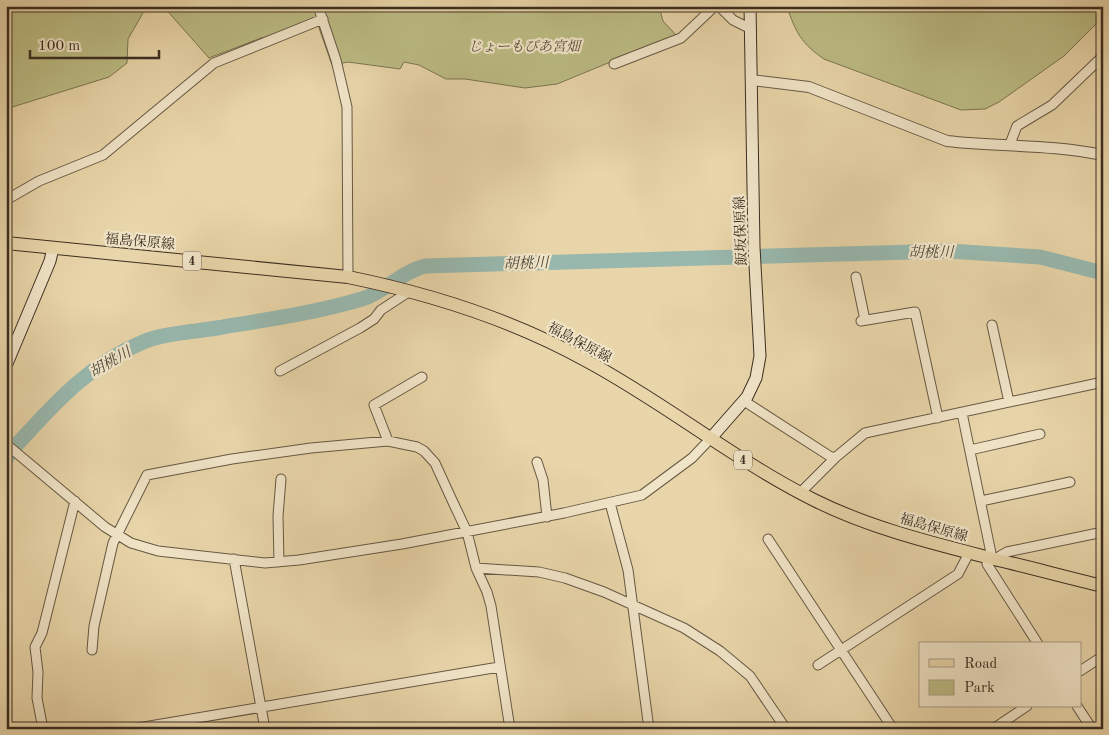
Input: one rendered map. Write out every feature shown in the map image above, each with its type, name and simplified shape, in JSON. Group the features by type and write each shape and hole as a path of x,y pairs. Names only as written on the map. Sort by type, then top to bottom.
{"main road":[{"name":"飯坂保原線","path":"711,438 744,401 756,378 760,356 754,247 750,6"},
{"name":"福島保原線","path":"6,243 348,277 406,290 481,312 529,331 586,360 711,438 752,466 800,493 843,513 901,534 1103,586"},
{"path":"6,366 50,261 53,248"}],"street":[{"path":"318,6 347,107 348,277"},
{"path":"614,64 681,38 715,6"},
{"path":"719,6 733,20 751,28"},
{"path":"6,200 39,182 103,155 214,62 323,19"},
{"path":"1010,144 1017,126 1052,105 1103,56"},
{"path":"751,80 797,84 816,89 947,141 967,144 1054,146 1103,155"},
{"path":"856,277 863,320 916,312 938,418"},
{"path":"280,371 374,319 380,310 406,290"},
{"path":"992,324 1009,402"},
{"path":"388,441 374,405 422,376"},
{"path":"800,493 836,457 865,433 1103,382"},
{"path":"744,401 831,457 836,457"},
{"path":"962,412 991,558 988,564 1037,642"},
{"path":"970,450 1040,434"},
{"path":"6,444 116,535 131,543 158,551 279,562 467,532 547,517 642,495 654,488 692,458 711,438"},
{"path":"92,650 94,626 116,535 147,475 151,472 311,448 388,441 417,447 430,456 467,532 476,568 491,606 510,729"},
{"path":"537,462 543,480 547,517"},
{"path":"279,562 278,516 281,479"},
{"path":"981,501 1070,482"},
{"path":"43,729 38,698 38,672 35,647 44,627 75,502"},
{"path":"610,503 624,550 634,607 634,629 649,729"},
{"path":"991,558 1007,552 1103,532"},
{"path":"768,539 893,729"},
{"path":"818,665 958,574 969,553"},
{"path":"234,558 264,729"},
{"path":"476,568 548,574 591,586 684,628 720,651 750,676 786,729"},
{"path":"1082,670 1103,656"},
{"path":"132,729 499,666"},
{"path":"993,729 1024,708"},
{"path":"1079,708 1092,729"}],"green space":[{"path":"6,6 147,6 128,39 127,63 109,77 6,109"},
{"name":"じょーもぴあ宮畑","path":"163,6 659,6 663,21 676,35 557,84 525,88 465,79 446,79 419,65 404,62 400,69 348,62 332,65 318,25 261,38 209,58"},
{"path":"787,6 1103,6 1103,17 1064,56 999,102 985,109 961,110 824,59 800,37"}],"waterway":[{"name":"胡桃川","path":"6,459 10,452 70,389 104,363 143,342 170,335 272,319 344,304 370,296 408,273 425,266 949,251 1040,257 1103,273"}]}
